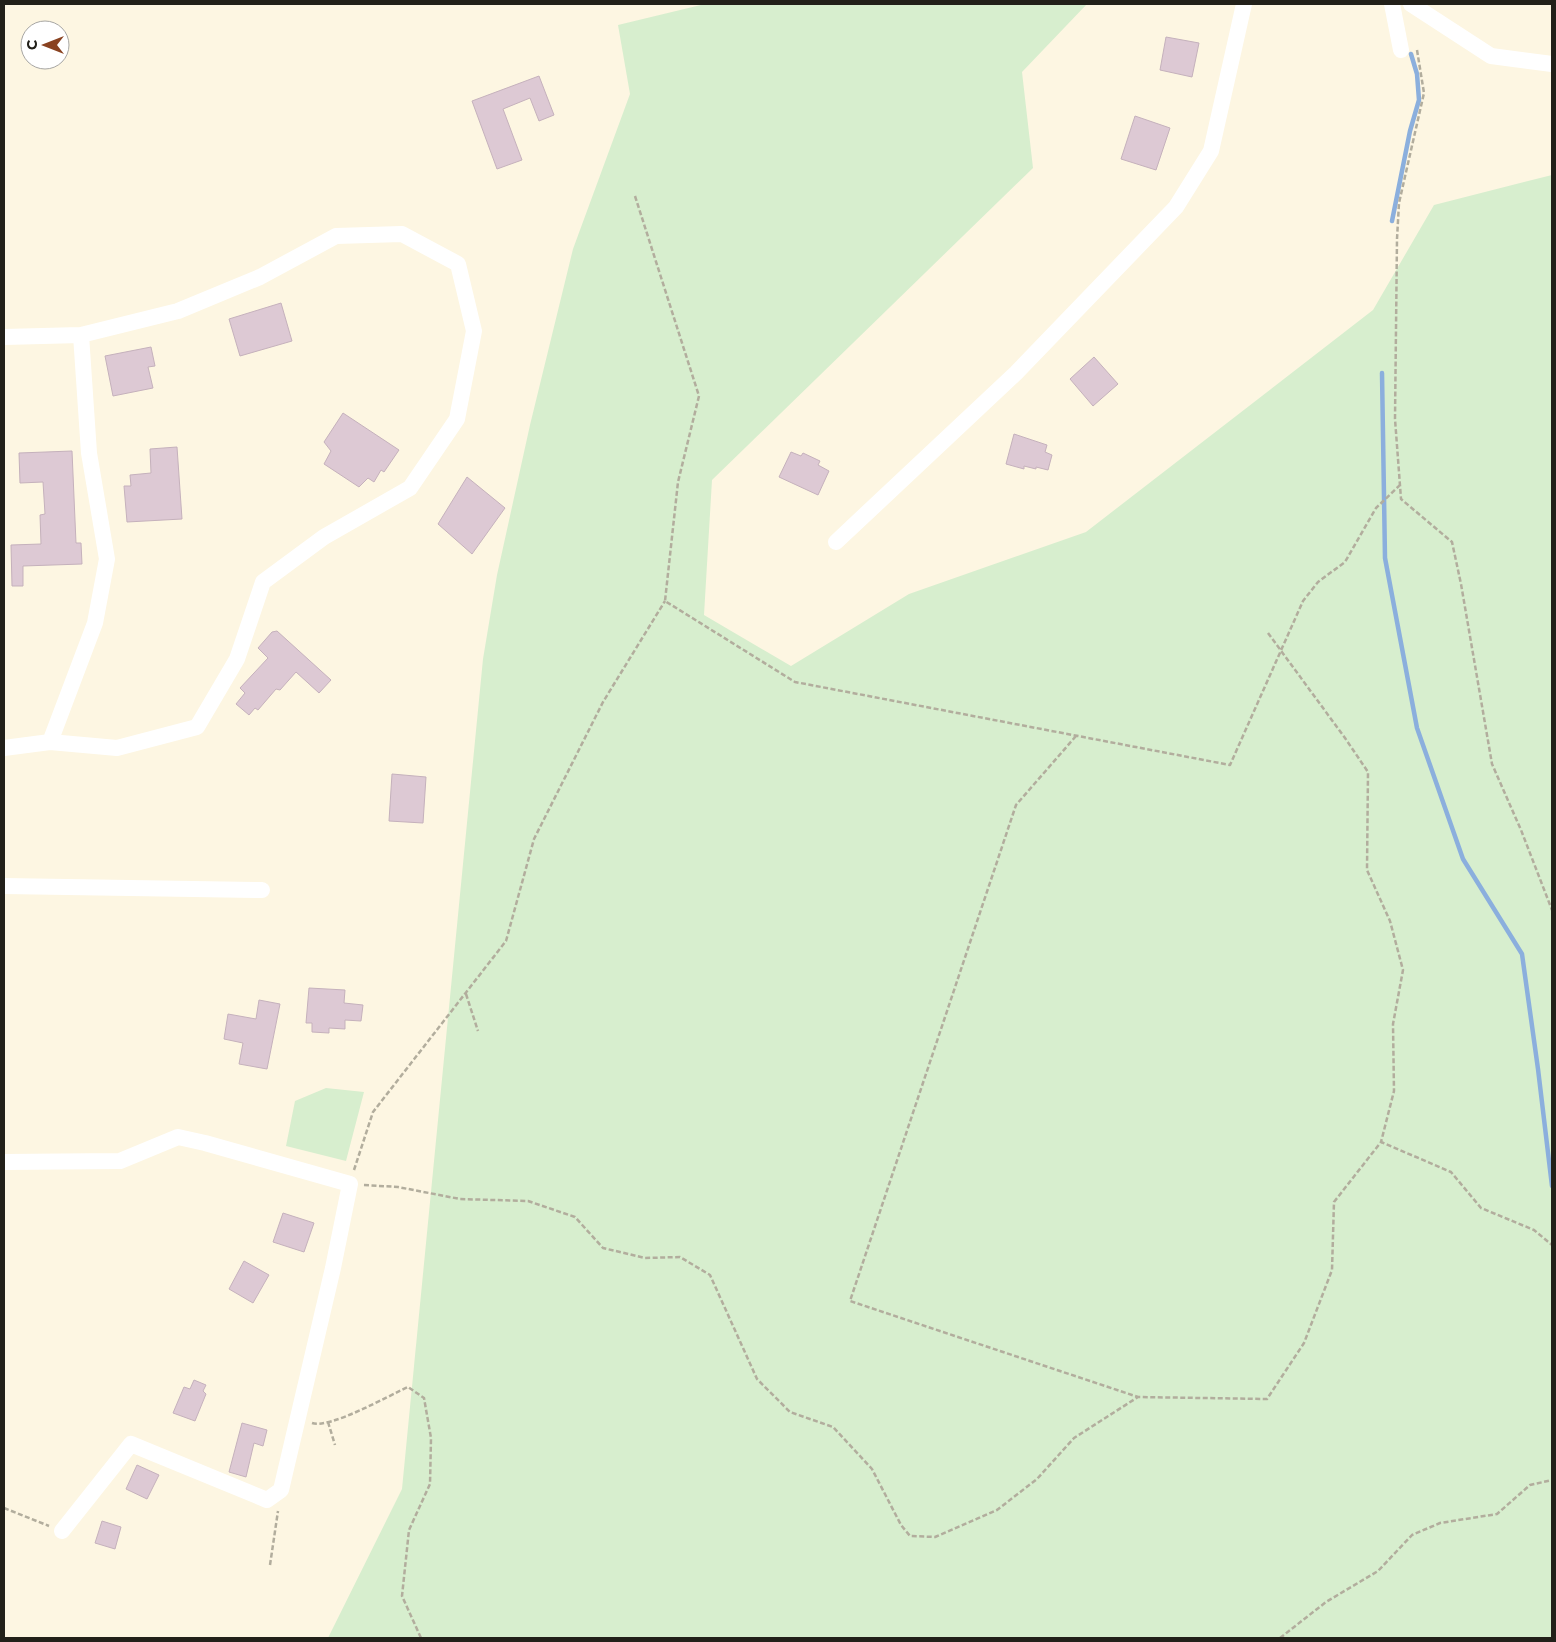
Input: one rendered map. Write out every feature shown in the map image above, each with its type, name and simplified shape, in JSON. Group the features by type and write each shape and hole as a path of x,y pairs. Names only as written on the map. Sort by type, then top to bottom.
{"street":[{"path":"836,542 1016,373 1176,207 1211,151 1244,4"},
{"path":"1392,4 1409,49"},
{"path":"1411,4 1491,56 1552,64"},
{"path":"4,337 81,335 178,311 260,277 336,236 402,234 458,264 474,331 457,419 410,488 324,537 263,582 237,659 196,727 117,748 50,742 4,748"},
{"path":"50,742 95,623 107,559 89,453 81,335"},
{"path":"4,886 262,890"},
{"path":"4,1162 120,1161 178,1137 350,1184 333,1268 281,1490 267,1500 131,1444 62,1531"}],"path":[{"path":"1409,49 1424,92 1399,203 1395,419 1401,499 1452,542 1492,764 1521,830 1552,910"},
{"path":"636,196 699,396 678,482 664,601 603,702 534,839 506,941 373,1112 350,1184 398,1187 460,1199 528,1201 575,1217 603,1248 645,1258 680,1257 710,1275 756,1379 790,1412 833,1428 872,1469 902,1525 910,1536 935,1537 997,1510 1037,1479 1074,1438 1138,1397"},
{"path":"664,601 795,682 1230,765 1303,601 1318,582 1344,562 1376,508 1400,485"},
{"path":"1076,736 1016,804 850,1301 1138,1397 1267,1399 1304,1343 1332,1270 1334,1202 1380,1142 1394,1091 1393,1024 1403,970 1390,921 1367,870 1368,772 1268,633"},
{"path":"466,994 478,1031"},
{"path":"1380,1142 1452,1172 1481,1208 1534,1230 1552,1245"},
{"path":"299,1418 318,1425 356,1412 408,1387 424,1398 431,1438 430,1484 409,1530 402,1596 421,1638"},
{"path":"328,1422 335,1445"},
{"path":"1280,1638 1326,1602 1378,1571 1412,1535 1440,1523 1497,1514 1530,1485 1552,1480"},
{"path":"270,1565 281,1490"},
{"path":"4,1508 62,1531"}],"green space":[{"path":"705,4 1087,4 1022,72 1033,168 712,480 704,615 791,666 909,594 1086,532 1373,310 1434,205 1552,175 1552,1638 328,1638 402,1489 483,659 497,575 530,425 573,249 630,94 618,25"},
{"path":"326,1088 364,1092 346,1161 286,1146 295,1101"}],"building":[{"path":"1166,37 1199,43 1192,77 1160,70"},
{"path":"539,76 554,115 539,121 530,98 503,109 522,160 497,169 472,101"},
{"path":"1135,116 1170,128 1156,170 1121,159"},
{"path":"281,303 292,341 240,356 229,319"},
{"path":"151,347 155,366 148,367 153,388 113,396 105,356"},
{"path":"1094,357 1118,384 1093,406 1070,379"},
{"path":"343,413 399,450 384,472 381,470 374,482 368,478 359,487 324,464 331,451 324,442"},
{"path":"1014,434 1047,445 1045,452 1052,455 1048,470 1024,466 1024,469 1006,464"},
{"path":"177,447 182,519 127,522 124,486 131,486 130,475 151,473 150,449"},
{"path":"72,451 76,543 81,543 82,564 23,566 23,586 12,586 11,545 41,544 40,515 45,514 43,482 20,483 19,453"},
{"path":"791,452 801,456 803,453 820,461 818,465 829,471 818,495 779,477"},
{"path":"467,477 505,508 472,554 438,524"},
{"path":"277,631 331,680 319,693 296,672 280,690 276,689 258,710 255,708 249,715 236,704 245,693 240,688 268,658 258,648 272,632"},
{"path":"392,774 426,777 423,823 389,821"},
{"path":"309,988 345,990 344,1003 363,1005 361,1021 345,1020 345,1029 329,1028 329,1033 312,1032 312,1023 306,1023"},
{"path":"259,1000 280,1004 267,1069 239,1064 243,1043 224,1039 228,1014 256,1019"},
{"path":"283,1213 314,1223 304,1252 273,1242"},
{"path":"244,1261 269,1275 253,1303 229,1289"},
{"path":"194,1380 206,1385 203,1391 206,1394 195,1421 173,1413 184,1387 190,1389"},
{"path":"242,1423 267,1430 263,1446 254,1443 246,1477 229,1472"},
{"path":"137,1465 159,1475 147,1499 126,1489"},
{"path":"102,1521 121,1527 115,1549 95,1543"}],"waterway":[{"path":"1392,221 1410,131 1419,100 1417,74 1411,54"},
{"path":"1382,373 1385,558 1417,728 1463,859 1522,954 1552,1186"}]}
